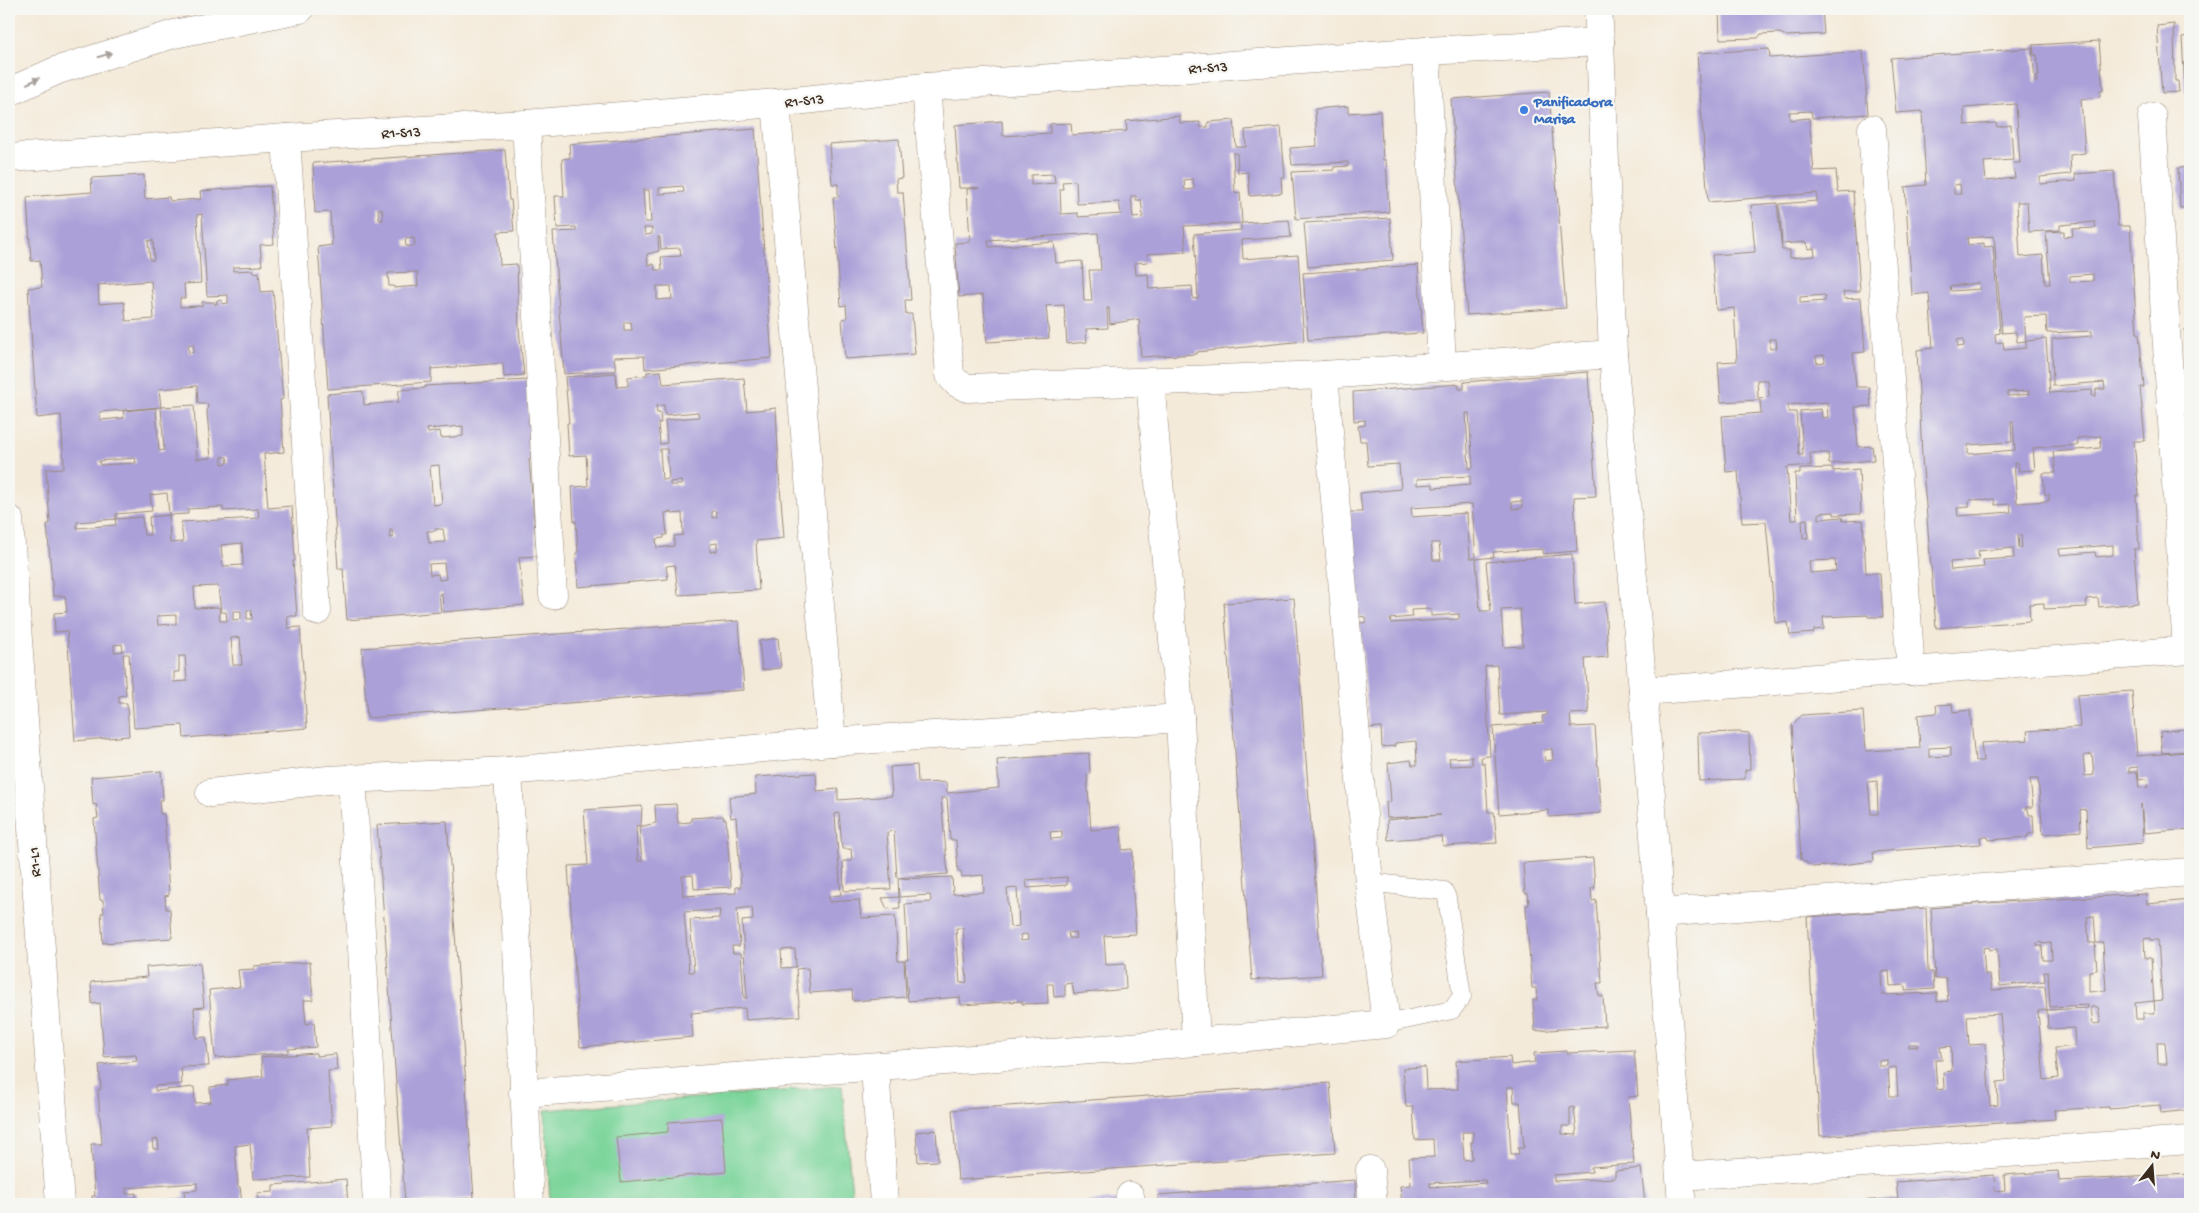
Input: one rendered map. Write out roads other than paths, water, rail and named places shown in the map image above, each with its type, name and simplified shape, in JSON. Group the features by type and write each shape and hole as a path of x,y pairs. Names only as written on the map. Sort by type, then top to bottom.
{"street":[{"path":"9,92 58,70 174,34 300,9"},
{"path":"1598,9 1613,354 1643,691 1682,1204"},
{"name":"R1-S13","path":"9,158 286,138 526,124 776,103 926,87 1426,51 1600,42"},
{"path":"1426,51 1442,365"},
{"path":"926,87 950,375 967,388 1324,375 1613,354"},
{"path":"776,103 832,742"},
{"path":"1643,691 2189,650 2152,117"},
{"path":"526,124 553,595"},
{"path":"1872,129 1911,671"},
{"path":"286,138 316,611"},
{"path":"523,1093 1196,1042 1386,1024 1369,882 1324,375"},
{"path":"1150,382 1180,718 1196,1042"},
{"name":"R1-L1","path":"9,519 14,663 60,1204"},
{"path":"210,793 352,778 508,771 832,742 1180,718"},
{"path":"508,771 530,1204"},
{"path":"352,778 377,1204"},
{"path":"1660,912 2190,872"},
{"path":"875,1067 884,1204"},
{"path":"1681,1176 2190,1140"},
{"path":"1370,1170 1374,1204"}],"lane":[{"path":"1369,882 1444,891 1448,898 1462,996 1452,1010 1386,1024"}],"place":[{"name":"Panificadora Marisa","path":"1524,110"}]}
